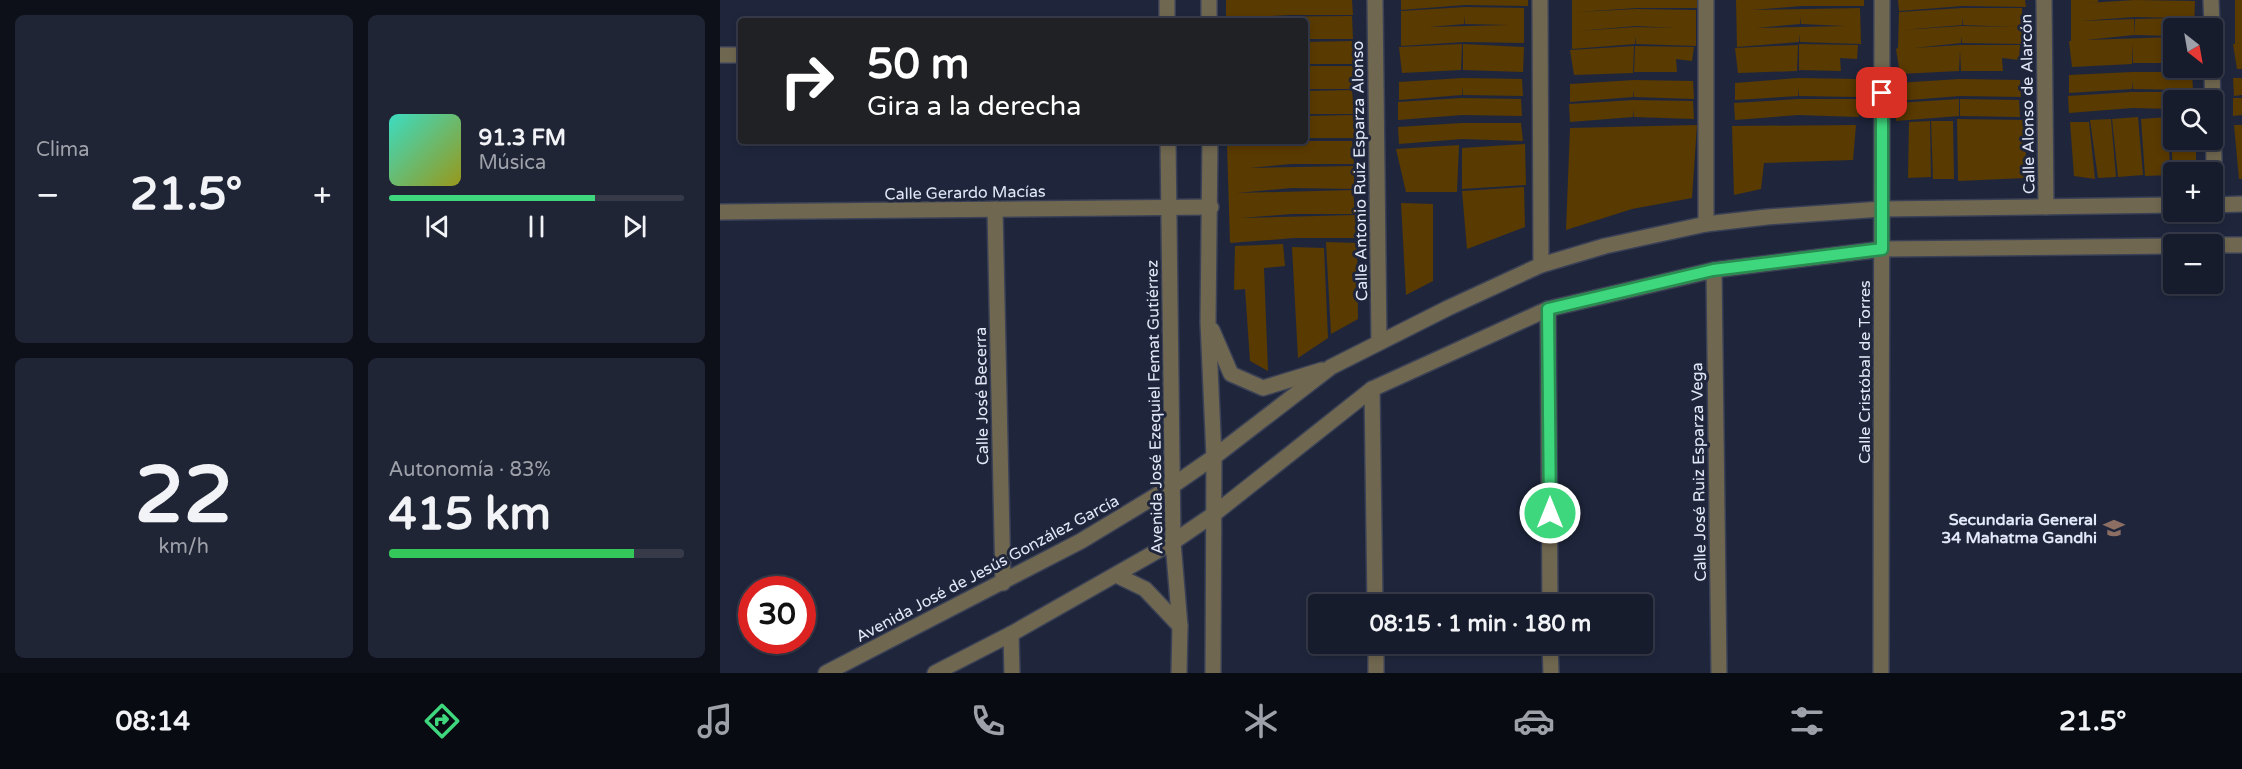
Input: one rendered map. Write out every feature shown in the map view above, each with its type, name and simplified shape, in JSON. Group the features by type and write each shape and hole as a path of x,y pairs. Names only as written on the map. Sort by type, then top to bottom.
{"street":[{"path":"1167,0 1167,18"},
{"path":"1209,0 1209,18"},
{"name":"Calle Antonio Ruiz Esparza Alonso","path":"1375,0 1379,342"},
{"path":"1540,0 1541,265"},
{"path":"1706,0 1706,224"},
{"name":"Calle Cristóbal de Torres","path":"1881,673 1882,0"},
{"name":"Calle Alonso de Alarcón","path":"2044,0 2046,207"},
{"path":"2211,0 2212,18"},
{"path":"720,55 738,55"},
{"path":"2212,78 2213,162"},
{"name":"Avenida José Ezequiel Femat Gutiérrez","path":"1168,144 1173,542 1180,626 1179,673"},
{"path":"1210,144 1208,322 1214,457 1213,673"},
{"path":"2223,205 2242,204"},
{"name":"Avenida José de Jesús González García","path":"826,673 1082,541 1172,486 1214,457 1331,367 1448,308 1541,265 1605,246 1706,224 1767,217 1882,209 2163,205"},
{"name":"Calle Gerardo Macías","path":"720,212 1211,207"},
{"name":"Calle José Becerra","path":"995,209 1003,583"},
{"path":"2223,245 2242,245"},
{"path":"935,673 1011,634 1173,542 1214,514 1372,389 1548,309 1713,270 1882,249 2163,246"},
{"name":"Calle José Ruiz Esparza Vega","path":"1713,270 1719,673"},
{"path":"1548,309 1550,594"},
{"path":"1208,322 1231,374 1263,388 1331,367"},
{"path":"1372,389 1375,594"},
{"path":"1116,575 1145,589 1180,626"},
{"path":"1011,634 1012,673"},
{"path":"1376,654 1376,673"},
{"path":"1550,654 1551,673"}],"building":[{"path":"1226,0 1352,0 1353,15 1252,17 1352,16 1353,39 1308,39 1308,18 1226,18"},
{"path":"1401,0 1528,0 1528,6 1465,5 1401,10"},
{"path":"1572,0 1699,0 1700,8 1637,8 1577,12 1636,9 1696,10 1696,46 1636,44 1635,36 1635,44 1572,49","holes":["1636,26 1676,28 1636,27 1578,31"]},
{"path":"1736,0 1864,0 1864,6 1801,6 1752,10 1860,8 1861,44 1800,42 1799,34 1799,42 1737,47","holes":["1800,17 1801,24 1845,26 1757,28 1800,24"]},
{"path":"1898,0 2025,0 2026,7 1963,6 1899,11"},
{"path":"2071,0 2098,0 2098,2 2086,3 2135,0 2195,1 2194,18 2135,17 2080,21 2134,19 2134,35 2086,40 2163,37 2163,63 2133,63 2132,43 2132,64 2072,67 2069,41 2071,41"},
{"path":"2235,0 2242,0 2242,69 2237,69 2233,44 2235,44"},
{"path":"1465,7 1524,8 1524,43 1464,42 1401,46 1401,11","holes":["1464,16 1465,24 1509,25 1429,27 1464,24"]},
{"path":"1962,8 2022,8 2022,44 1962,43 1961,36 1961,43 1914,48 2020,45 2019,60 2002,58 2003,71 1961,71 1960,50 1959,71 1900,74 1896,49 1898,48 1899,12","holes":["1962,17 1963,25 2017,27 1962,26 1902,30 1962,25"]},
{"path":"2163,18 2163,36 2134,35 2135,19"},
{"path":"1352,41 1354,64 1308,64 1308,42"},
{"path":"1462,44 1461,70 1402,73 1399,47"},
{"path":"1463,44 1524,47 1523,72 1463,70"},
{"path":"1799,44 1858,45 1857,59 1840,58 1841,71 1799,70"},
{"path":"1798,45 1797,71 1738,73 1735,48"},
{"path":"1634,46 1633,73 1574,75 1570,50"},
{"path":"1635,46 1694,47 1692,61 1676,59 1677,72 1634,72"},
{"path":"1308,66 1354,66 1356,89 1308,89"},
{"path":"2163,72 2163,78 2192,78 2193,90 2133,89 2132,81 2132,89 2069,93 2069,75"},
{"path":"1463,78 1522,79 1523,96 1463,95 1462,86 1462,95 1399,100 1399,82"},
{"path":"1798,78 1858,79 1859,97 1799,96 1798,88 1798,96 1735,100 1735,83"},
{"path":"2233,78 2242,78 2242,95 2234,96"},
{"path":"1960,79 2020,80 2021,97 1960,96 1897,101 1896,83"},
{"path":"1634,80 1693,81 1694,99 1634,97 1633,90 1633,97 1570,102 1570,84"},
{"path":"1352,90 1354,114 1308,114 1308,91"},
{"path":"2163,92 2163,109 2132,108 2069,113 2068,96"},
{"path":"1461,98 1521,99 1522,116 1462,115 1398,120 1398,102"},
{"path":"2233,98 2242,98 2242,115 2233,116"},
{"path":"1798,99 1857,99 1859,117 1798,115 1735,120 1734,103"},
{"path":"1959,99 1959,116 1896,121 1896,103"},
{"path":"1960,99 2019,100 2020,117 1960,116"},
{"path":"1633,100 1693,101 1694,119 1634,117 1633,109 1633,117 1570,122 1569,104"},
{"path":"1353,115 1355,138 1308,138 1308,116"},
{"path":"2138,117 2143,175 2118,177 2112,119"},
{"path":"2163,117 2163,150 2169,150 2170,162 2163,162 2163,175 2145,176 2141,119"},
{"path":"1957,119 2027,120 2025,178 1958,181"},
{"path":"2111,119 2116,177 2098,178 2090,120"},
{"path":"1930,121 1931,177 1908,178 1909,122"},
{"path":"1931,121 1953,121 1954,179 1933,179"},
{"path":"2070,122 2089,122 2095,179 2074,176"},
{"path":"1462,123 1521,123 1523,141 1462,139 1399,144 1398,127"},
{"path":"1697,125 1692,198 1632,209 1566,230 1570,128"},
{"path":"1856,125 1853,160 1764,163 1761,189 1734,195 1732,126"},
{"path":"2234,125 2242,125 2242,179 2239,179"},
{"path":"1308,141 1352,141 1354,164 1291,164 1250,168 1353,166 1355,189 1292,188 1237,193 1353,190 1355,214 1292,214 1241,218 1355,215 1357,238 1294,238 1230,243 1227,144 1308,144"},
{"path":"1525,144 1526,185 1462,189 1462,148"},
{"path":"1459,145 1457,192 1406,192 1396,149"},
{"path":"2172,150 2196,150 2196,162 2172,162"},
{"path":"1524,187 1525,227 1467,249 1462,191"},
{"path":"1401,203 1433,204 1433,281 1406,295"},
{"path":"1326,242 1357,243 1358,319 1331,334"},
{"path":"1283,244 1285,266 1264,268 1268,371 1250,361 1245,289 1234,290 1235,246"},
{"path":"1292,247 1324,248 1328,338 1298,358"}],"place":[{"name":"Secundaria General 34 Mahatma Gandhi","path":"2114,528"}],"route":[{"path":"1550,513 1548,309 1713,270 1882,249 1882,93"}]}
